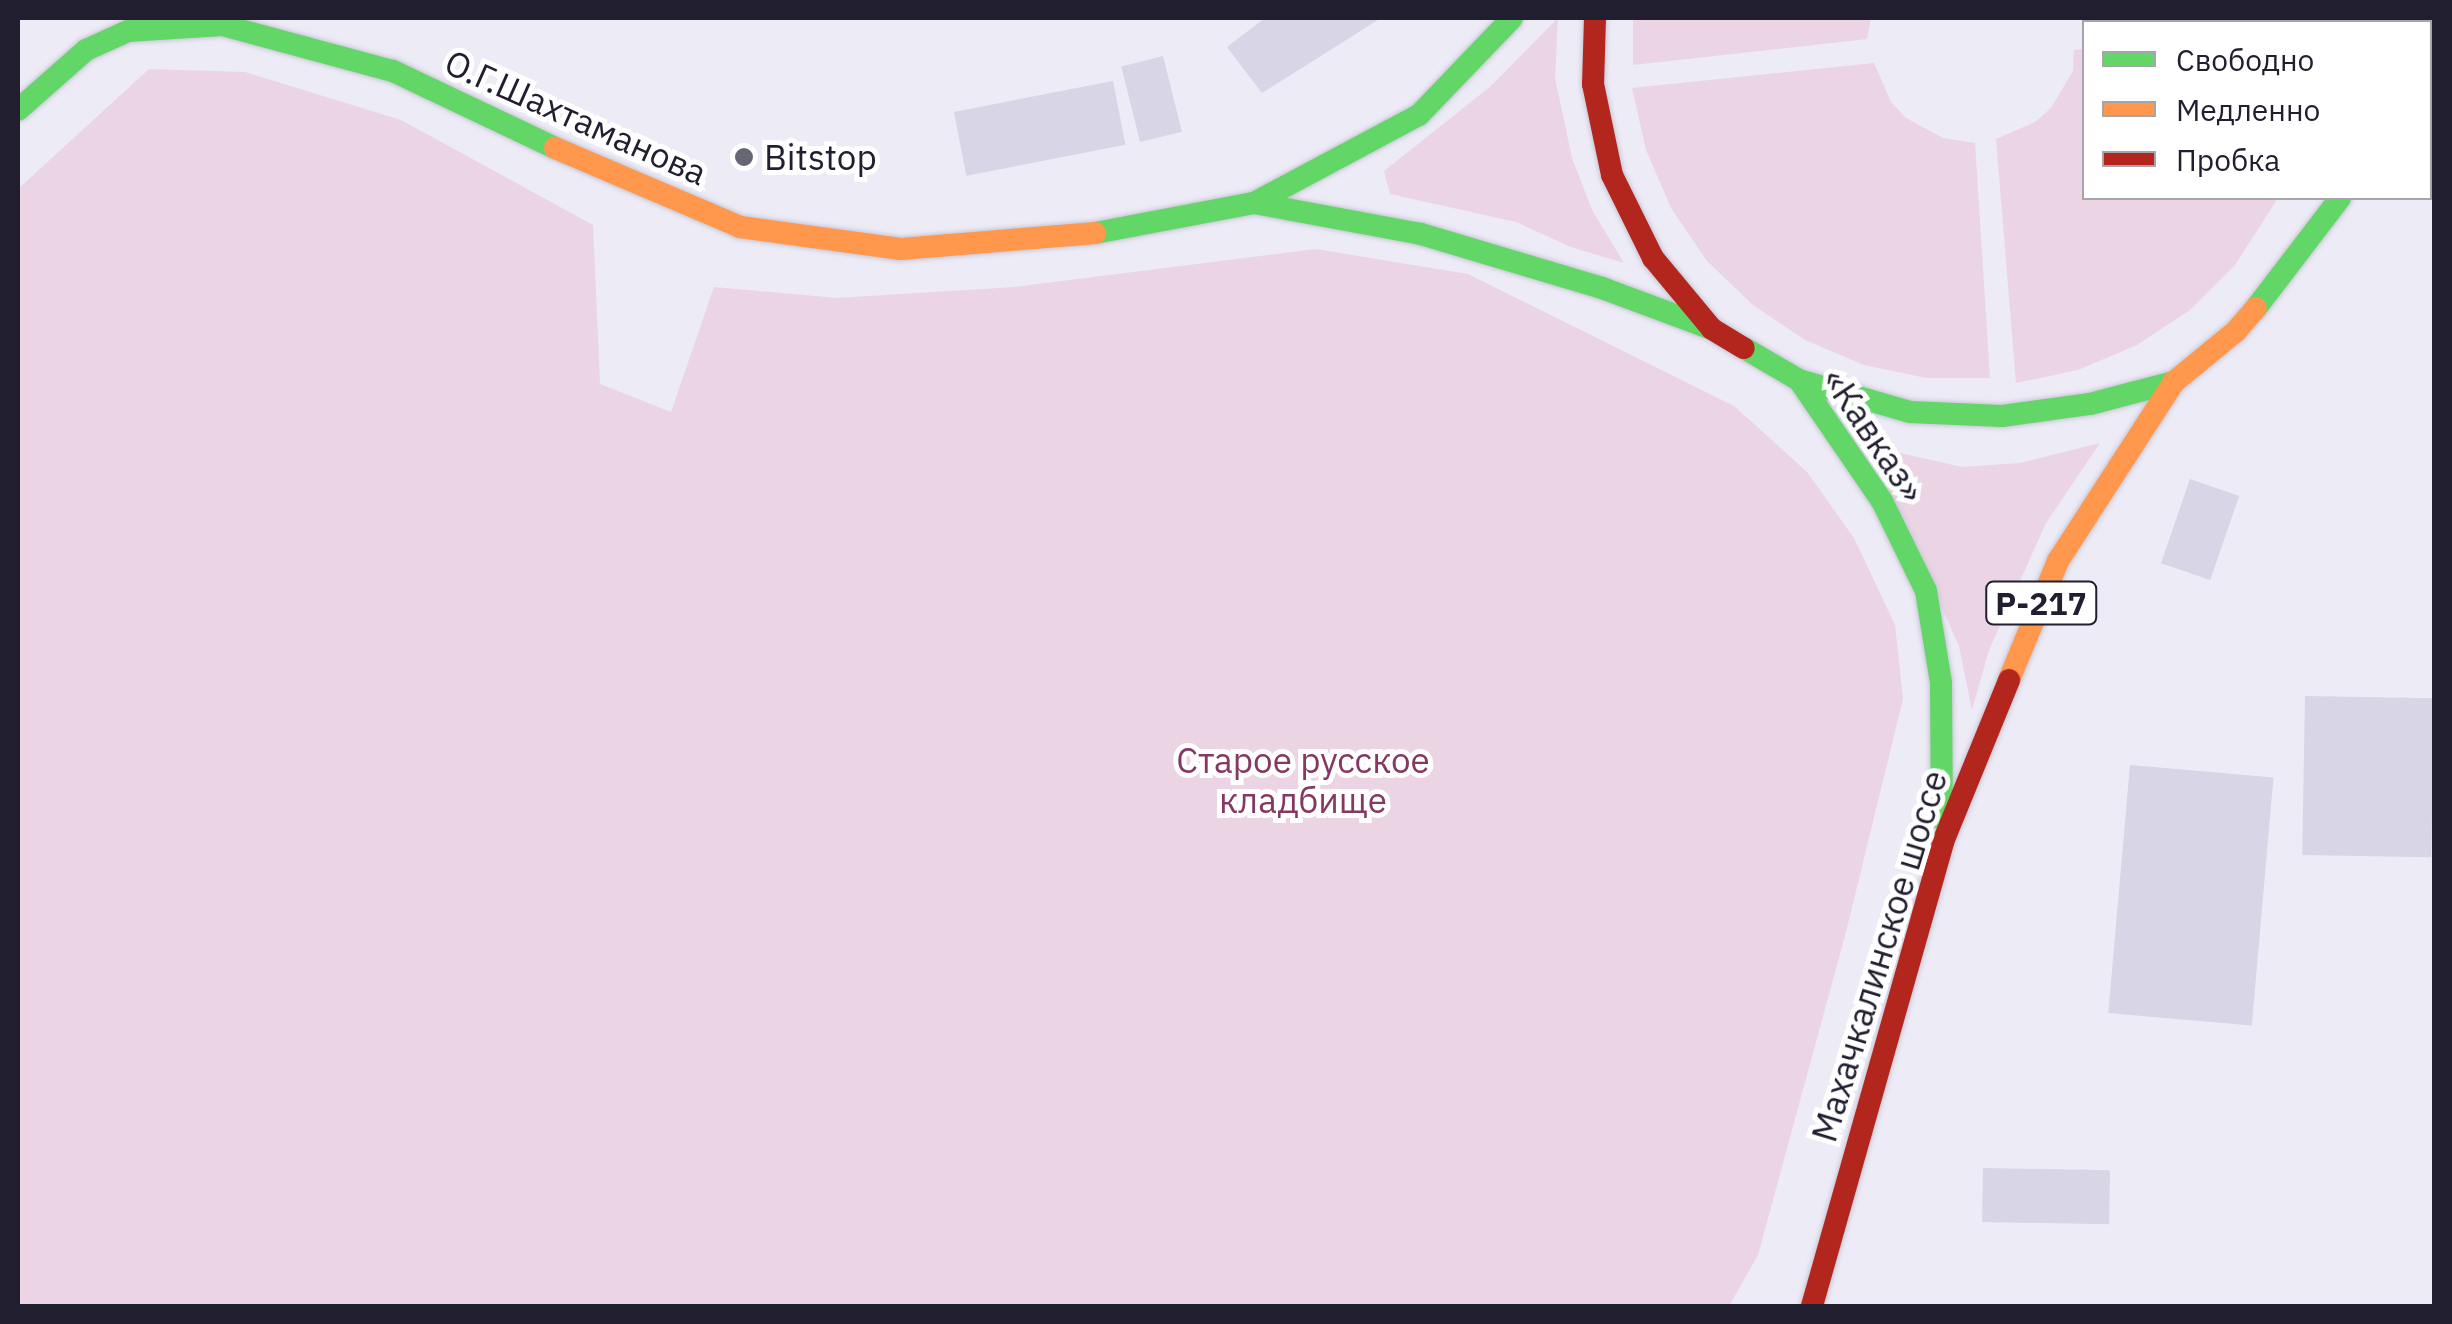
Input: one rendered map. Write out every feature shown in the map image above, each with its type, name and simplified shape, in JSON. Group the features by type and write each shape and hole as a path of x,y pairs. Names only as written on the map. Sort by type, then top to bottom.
{"main road":[{"path":"1254,202 1419,115 1512,18"},
{"name":"«Кавказ»","path":"1594,18 1593,84 1612,175 1653,258 1712,329 1799,380 1882,501 1926,590 1941,683 1942,842"},
{"name":"О.Г.Шахтаманова","path":"18,110 86,50 128,31 222,25 392,71 628,183 740,227 901,249 1066,239 1254,202"},
{"name":"Махачкалинское шоссе","path":"1812,1306 1942,842 2058,561 2174,382 2236,331 2292,265 2339,200"},
{"name":"Р-217","path":"1254,202 1421,234 1602,288 1712,329"},
{"name":"Р-217","path":"1799,380 1910,412 2002,416 2090,404 2174,382"}],"green space":[{"path":"1558,18 1555,78 1572,158 1592,210 1624,263 1571,247 1516,222 1390,194 1384,171 1491,86"},
{"path":"1633,18 1871,18 1867,39 1633,65"},
{"path":"2082,49 2082,200 2277,200 2235,265 2190,310 2137,345 2078,370 2016,383 1996,139 2035,122 2051,108 2073,71 2074,50"},
{"path":"1874,63 1891,102 1906,118 1943,138 1975,143 1990,378 1926,378 1864,365 1805,340 1753,305 1707,261 1671,208 1646,150 1632,88"},
{"name":"Старое русское кладбище","path":"149,69 245,72 401,120 593,225 600,384 671,412 714,287 837,298 1015,287 1316,249 1468,274 1734,406 1807,472 1854,538 1895,625 1903,699 1846,932 1758,1255 1729,1306 18,1306 18,189"},
{"path":"2100,443 2046,523 1989,650 1972,710 1959,646 1869,446 1962,467 2020,463"}],"building":[{"path":"1265,18 1381,18 1262,93 1227,47"},
{"path":"1163,56 1182,132 1140,142 1121,66"},
{"path":"1113,81 1125,145 966,176 954,112"},
{"path":"2190,479 2239,496 2210,580 2161,563"},
{"path":"2305,696 2434,698 2431,857 2302,855"},
{"path":"2130,765 2273,778 2252,1026 2108,1013"},
{"path":"1983,1168 2110,1170 2109,1224 1982,1222"}],"traffic: fast":[{"path":"1095,233 1254,203 1419,115 1512,18"},
{"path":"18,110 86,50 128,31 222,25 393,71 555,148"},
{"path":"2256,308 2338,200"},
{"path":"1254,203 1421,234 1602,288 1712,329"},
{"path":"1744,348 1799,380 1882,501 1926,591 1941,683 1942,819"},
{"path":"1799,380 1910,412 2002,416 2090,404 2174,382"}],"traffic: slow":[{"path":"555,148 740,227 901,249 1095,233"},
{"path":"2009,680 2058,561 2174,382 2236,331 2256,308"}],"traffic: jam":[{"path":"1595,18 1593,84 1612,175 1653,258 1712,329 1744,348"},
{"path":"1812,1306 1943,842 2009,680"}],"place":[{"name":"Bitstop","path":"744,157"}]}
